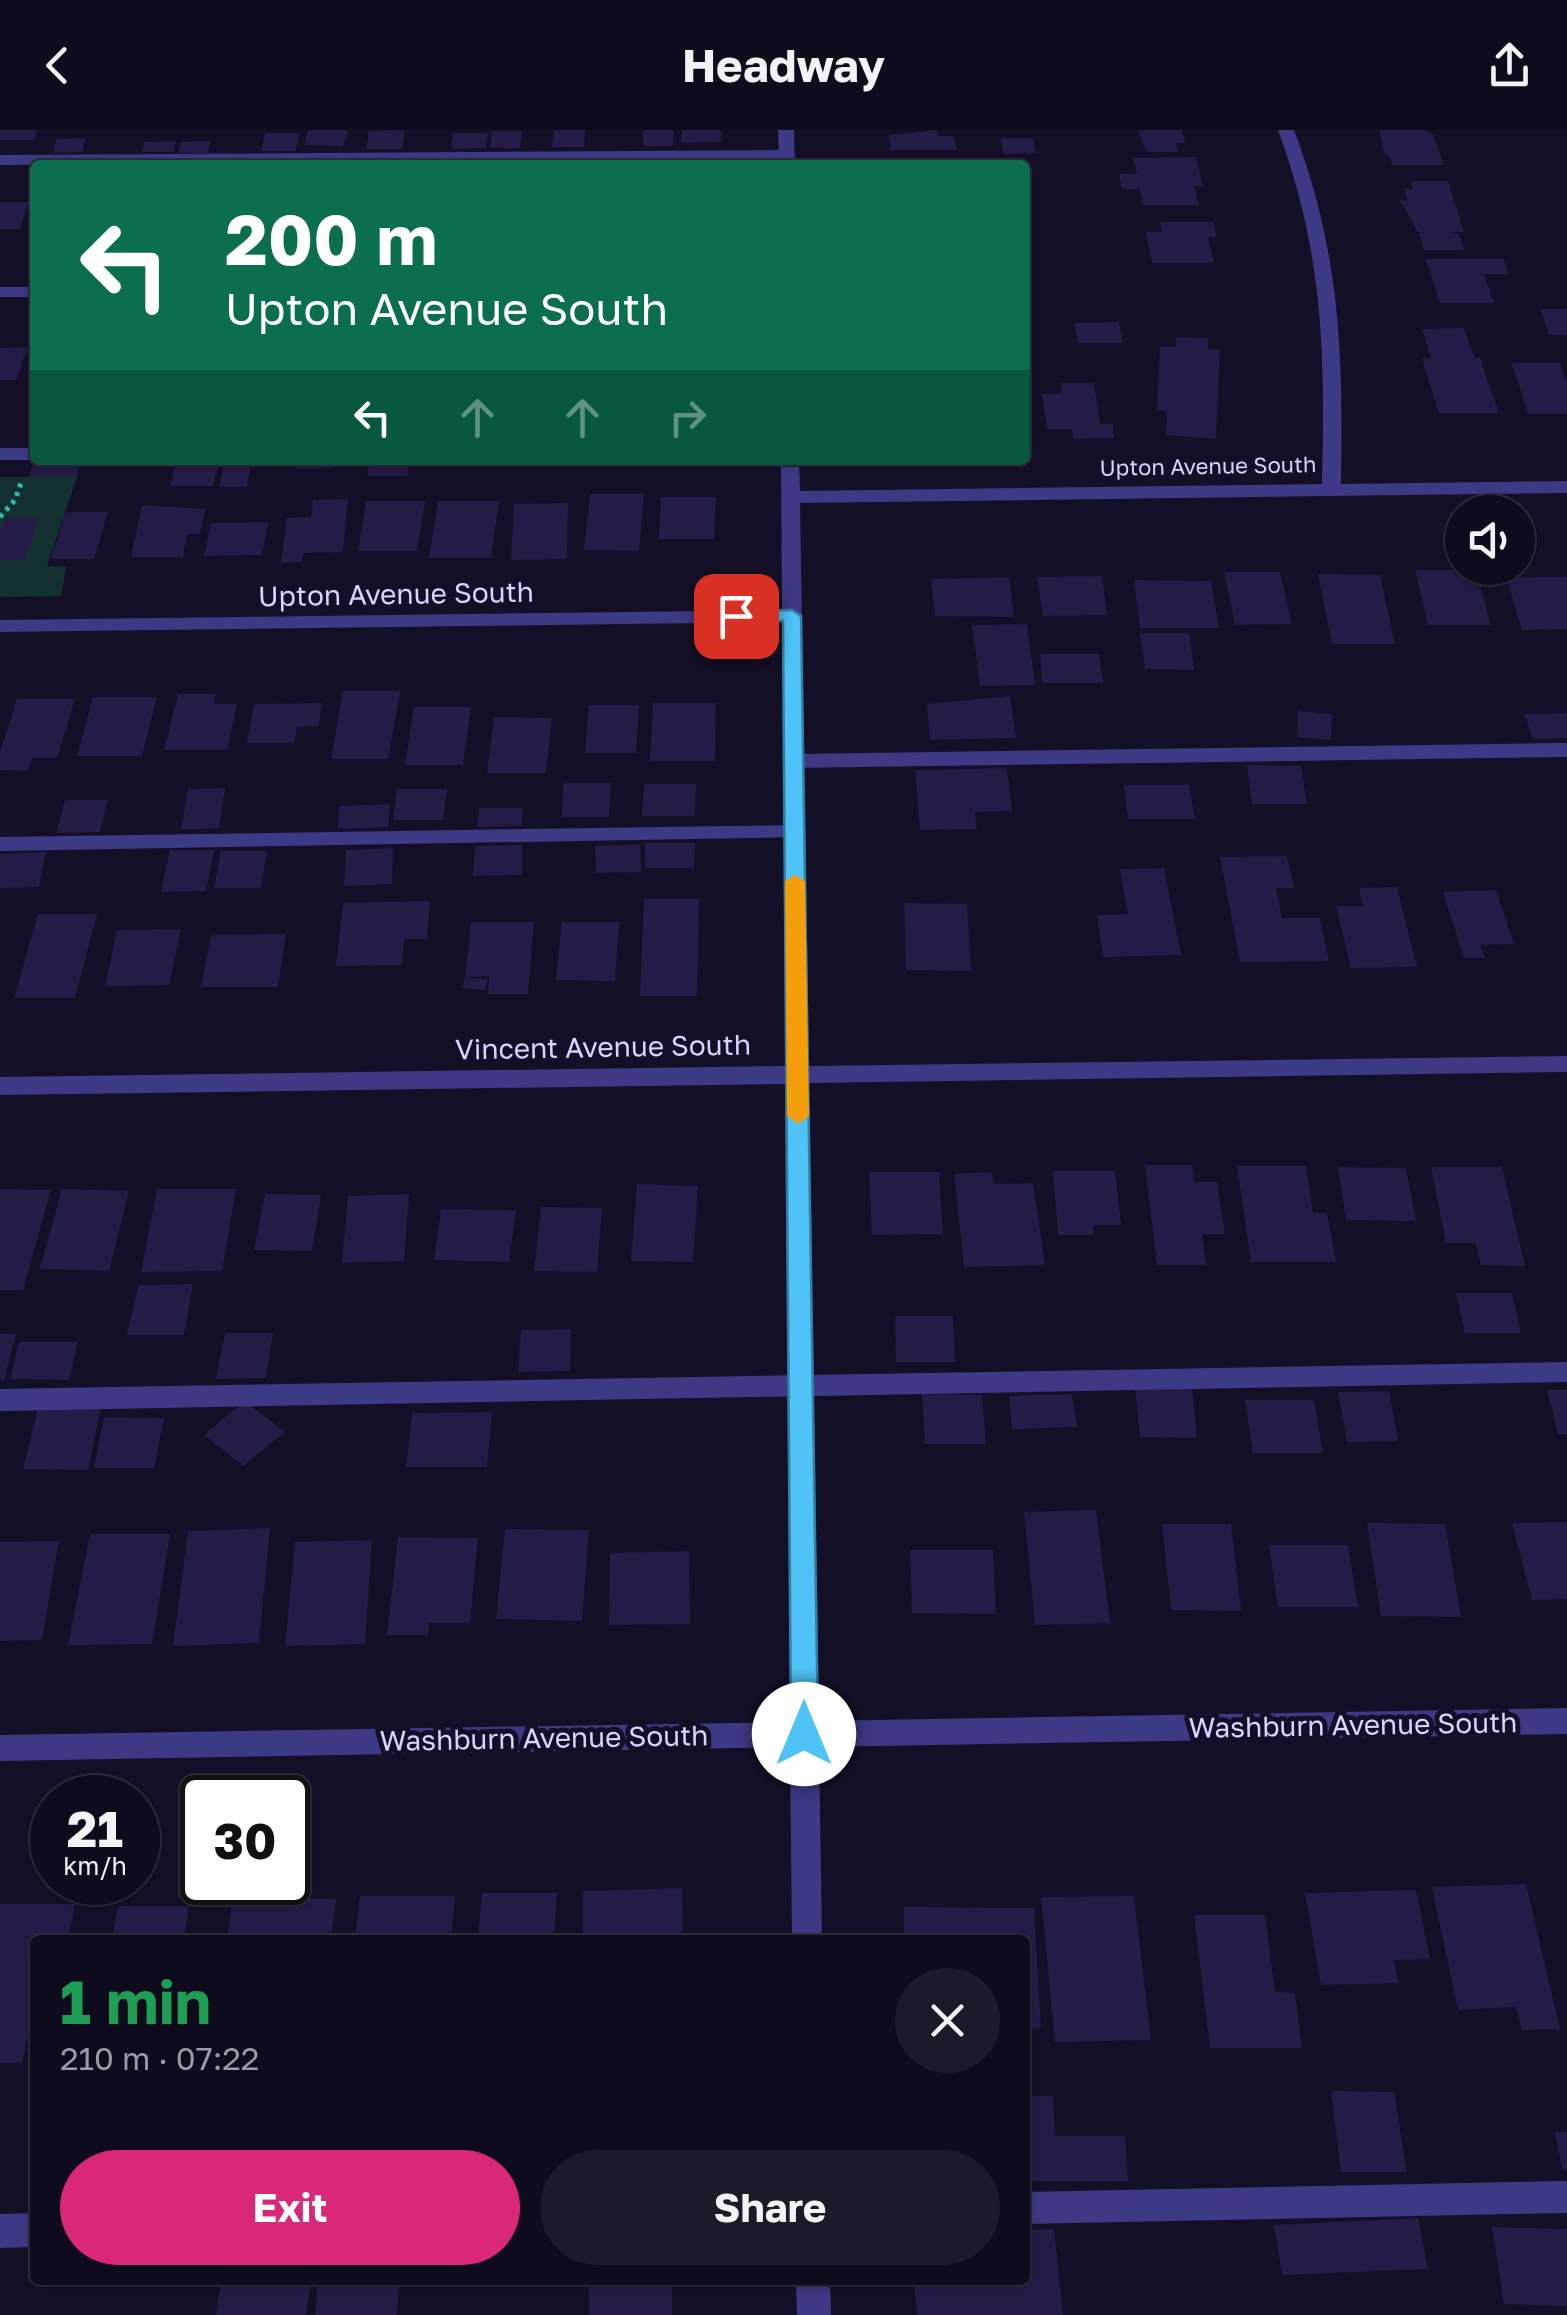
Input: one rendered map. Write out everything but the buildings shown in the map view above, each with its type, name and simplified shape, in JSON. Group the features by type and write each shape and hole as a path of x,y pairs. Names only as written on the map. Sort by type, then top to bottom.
{"street":[{"path":"0,160 787,159 786,130"},
{"path":"1286,130 1324,244 1334,322 1331,489"},
{"path":"0,292 30,292"},
{"path":"0,454 30,454"},
{"path":"790,465 808,1935"},
{"name":"Upton Avenue South","path":"791,497 1567,487"},
{"name":"Upton Avenue South","path":"0,626 792,616"},
{"path":"794,761 1567,750"},
{"path":"0,844 794,832"},
{"name":"Vincent Avenue South","path":"0,1086 1567,1064"},
{"path":"0,1400 1567,1372"},
{"name":"Washburn Avenue South","path":"0,1748 1567,1721"},
{"path":"1030,2208 1567,2197"},
{"path":"0,2230 30,2230"},
{"path":"813,2285 814,2315"}],"green space":[{"path":"0,477 77,477 47,566 66,567 61,596 0,597"}],"slow traffic":[{"path":"795,881 798,1116"}],"route":[{"path":"736,616 792,616 804,1734"}]}
